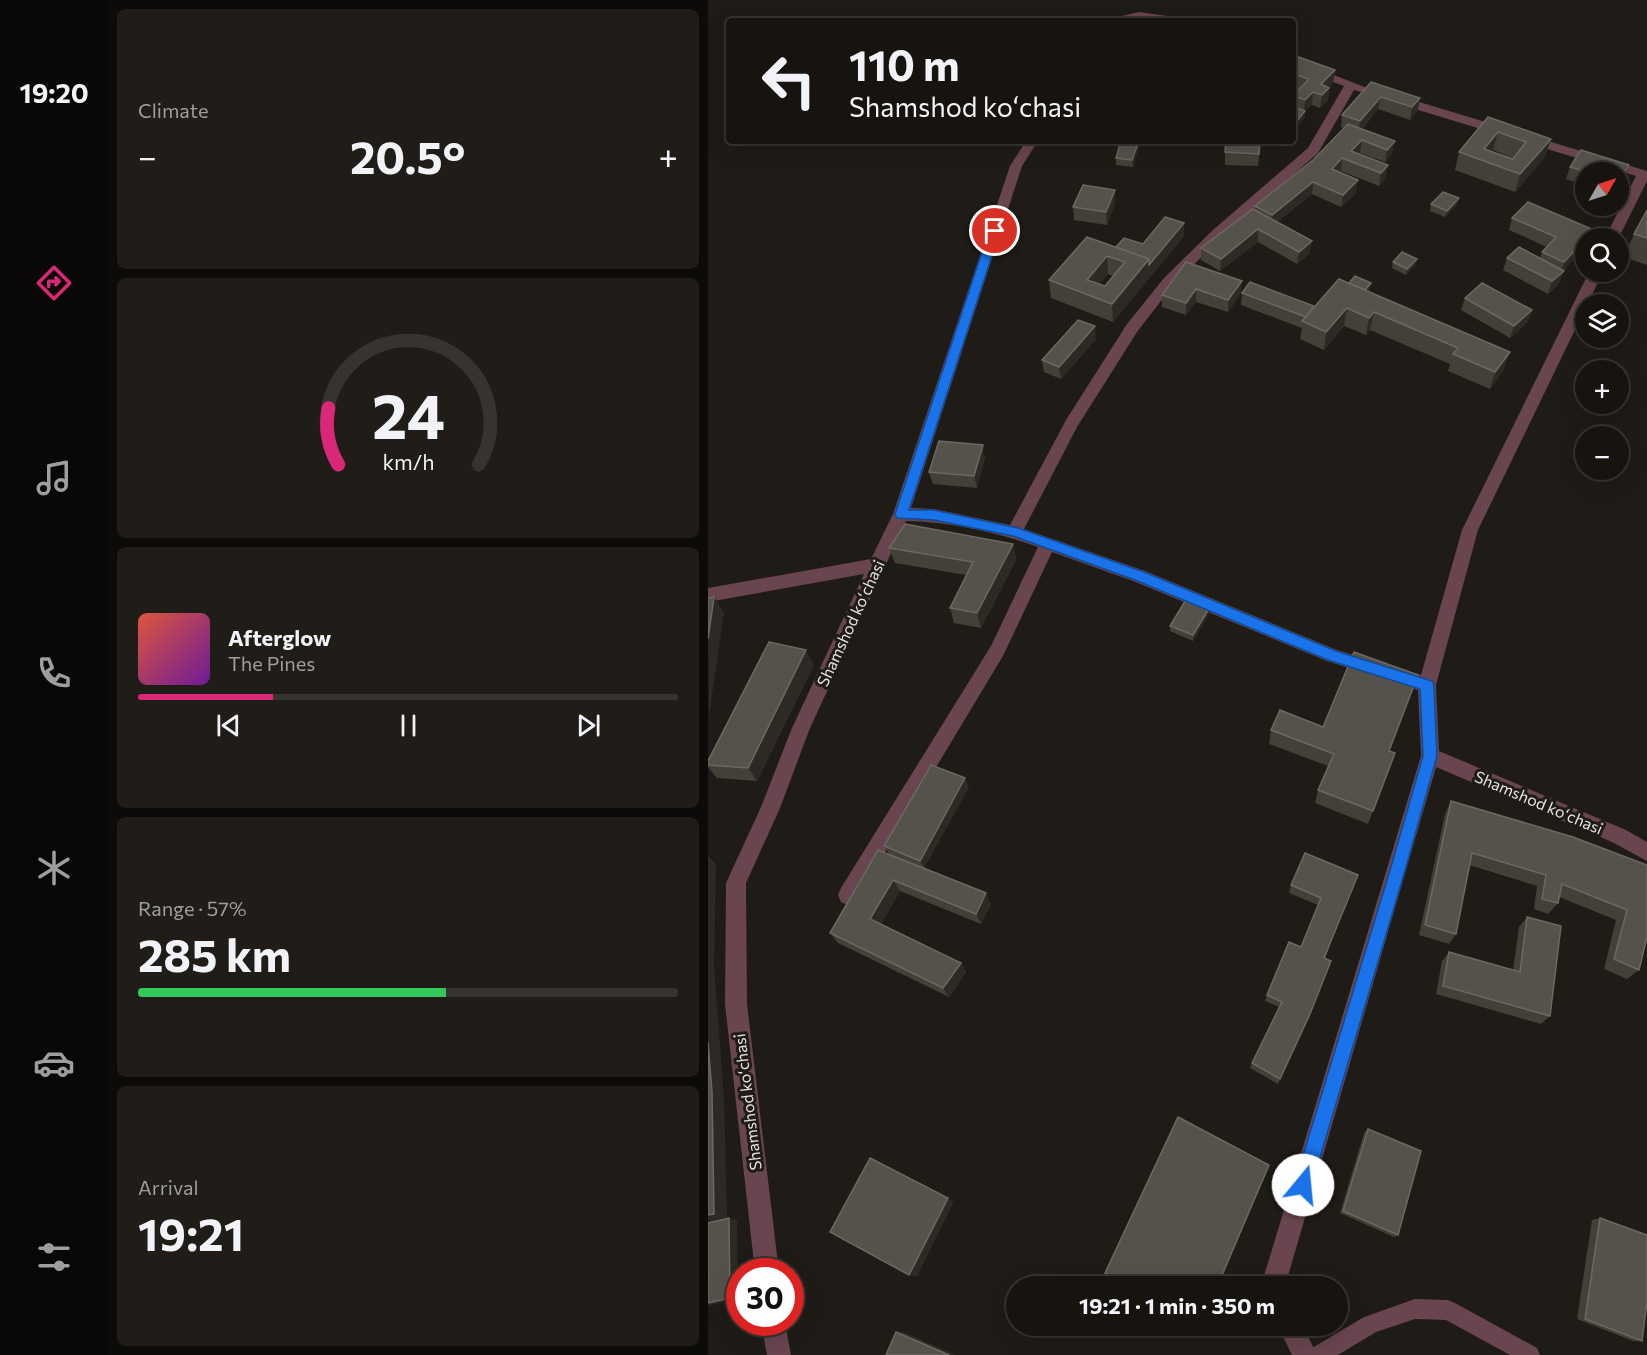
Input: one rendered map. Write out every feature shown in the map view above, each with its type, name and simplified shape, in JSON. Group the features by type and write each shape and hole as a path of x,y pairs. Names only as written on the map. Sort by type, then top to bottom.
{"street":[{"path":"1125,18 1160,18"},
{"path":"1296,64 1351,85 1645,175 1617,228"},
{"path":"1014,532 1071,424 1132,328 1169,281 1313,150 1351,85"},
{"name":"Shamshod koʻchasi","path":"765,1258 735,1004 736,882 770,808 801,728 902,514 1016,166 1030,144"},
{"path":"1276,1276 1430,756 1427,685 1470,530 1591,282"},
{"path":"902,514 934,515 1014,532 1139,576 1333,656 1427,685"},
{"path":"848,895 997,651 1048,544"},
{"path":"708,595 878,565"},
{"name":"Shamshod koʻchasi","path":"1430,756 1619,836 1647,852"},
{"path":"775,1336 779,1355"},
{"path":"1295,1336 1305,1355"}],"lane":[{"path":"1319,1355 1371,1324 1415,1309 1448,1310 1530,1355"}],"building":[{"path":"1296,56 1335,70 1321,84 1329,88 1322,95 1313,92 1305,100 1296,97 1296,93 1309,79 1296,75"},
{"path":"1371,82 1420,98 1412,107 1381,97 1360,121 1342,115"},
{"path":"1296,109 1305,111 1296,122"},
{"path":"1488,117 1551,139 1520,174 1459,152","holes":["1498,132 1526,142 1513,159 1484,149"]},
{"path":"1348,124 1395,141 1387,150 1362,140 1351,151 1388,165 1381,173 1342,158 1332,169 1358,180 1343,195 1313,182 1272,215 1255,206 1313,160"},
{"path":"1120,144 1138,144 1132,160 1116,158"},
{"path":"1226,144 1260,144 1259,154 1225,152"},
{"path":"1581,150 1619,162 1575,162 1575,168 1570,167"},
{"path":"1083,185 1115,190 1106,212 1073,207"},
{"path":"1443,192 1459,198 1447,211 1431,204"},
{"path":"1528,202 1589,228 1575,228 1575,250 1564,262 1542,252 1556,237 1512,218"},
{"path":"1253,209 1312,241 1299,252 1258,229 1221,259 1201,248"},
{"path":"1647,210 1647,238 1634,234"},
{"path":"1165,217 1184,223 1149,265 1149,259 1116,247 1124,238 1143,244"},
{"path":"1087,237 1149,259 1112,304 1049,280","holes":["1107,256 1125,262 1105,286 1087,280"]},
{"path":"1519,247 1564,271 1552,281 1507,258"},
{"path":"1402,252 1417,259 1407,269 1393,262"},
{"path":"1186,262 1242,281 1228,300 1196,289 1186,303 1162,295"},
{"path":"1355,276 1371,283 1365,290 1349,283"},
{"path":"1339,279 1510,352 1495,372 1453,354 1458,348 1374,312 1369,318 1347,308 1326,332 1302,321"},
{"path":"1250,282 1314,306 1306,317 1242,293"},
{"path":"1482,283 1532,310 1514,326 1465,298"},
{"path":"1078,320 1095,326 1059,367 1042,360"},
{"path":"939,441 983,445 974,476 929,472"},
{"path":"905,524 1013,544 977,613 950,608 973,562 889,548"},
{"path":"714,597 708,639 708,598"},
{"path":"1187,598 1210,607 1193,635 1170,626"},
{"path":"769,642 806,650 748,768 708,765 708,761"},
{"path":"1354,652 1418,675 1389,751 1395,753 1373,811 1318,790 1334,754 1271,730 1280,710 1323,727"},
{"path":"931,765 965,778 920,861 884,846"},
{"path":"1451,801 1573,837 1647,865 1647,937 1639,970 1614,959 1627,910 1562,884 1558,903 1542,899 1546,875 1472,853 1456,934 1425,925"},
{"path":"878,850 986,893 976,914 893,880 870,919 961,963 943,988 830,933"},
{"path":"1305,853 1358,875 1324,958 1331,961 1280,1079 1252,1063 1282,1002 1267,995 1289,942 1301,947 1321,898 1291,885"},
{"path":"1527,917 1561,926 1550,1016 1443,986 1449,952 1520,972"},
{"path":"708,1042 712,1092 714,1214 708,1215"},
{"path":"1178,1117 1269,1165 1222,1276 1110,1276 1105,1273"},
{"path":"1368,1129 1421,1151 1398,1235 1343,1211"},
{"path":"870,1158 948,1198 909,1275 830,1232"},
{"path":"729,1218 730,1258 726,1258 726,1299 708,1303 708,1223"},
{"path":"1600,1218 1647,1235 1647,1301 1642,1341 1585,1319"},
{"path":"896,1332 949,1355 886,1355"}],"route":[{"path":"995,231 902,514 934,515 1014,532 1139,576 1333,656 1427,685 1430,756 1303,1185"}]}
